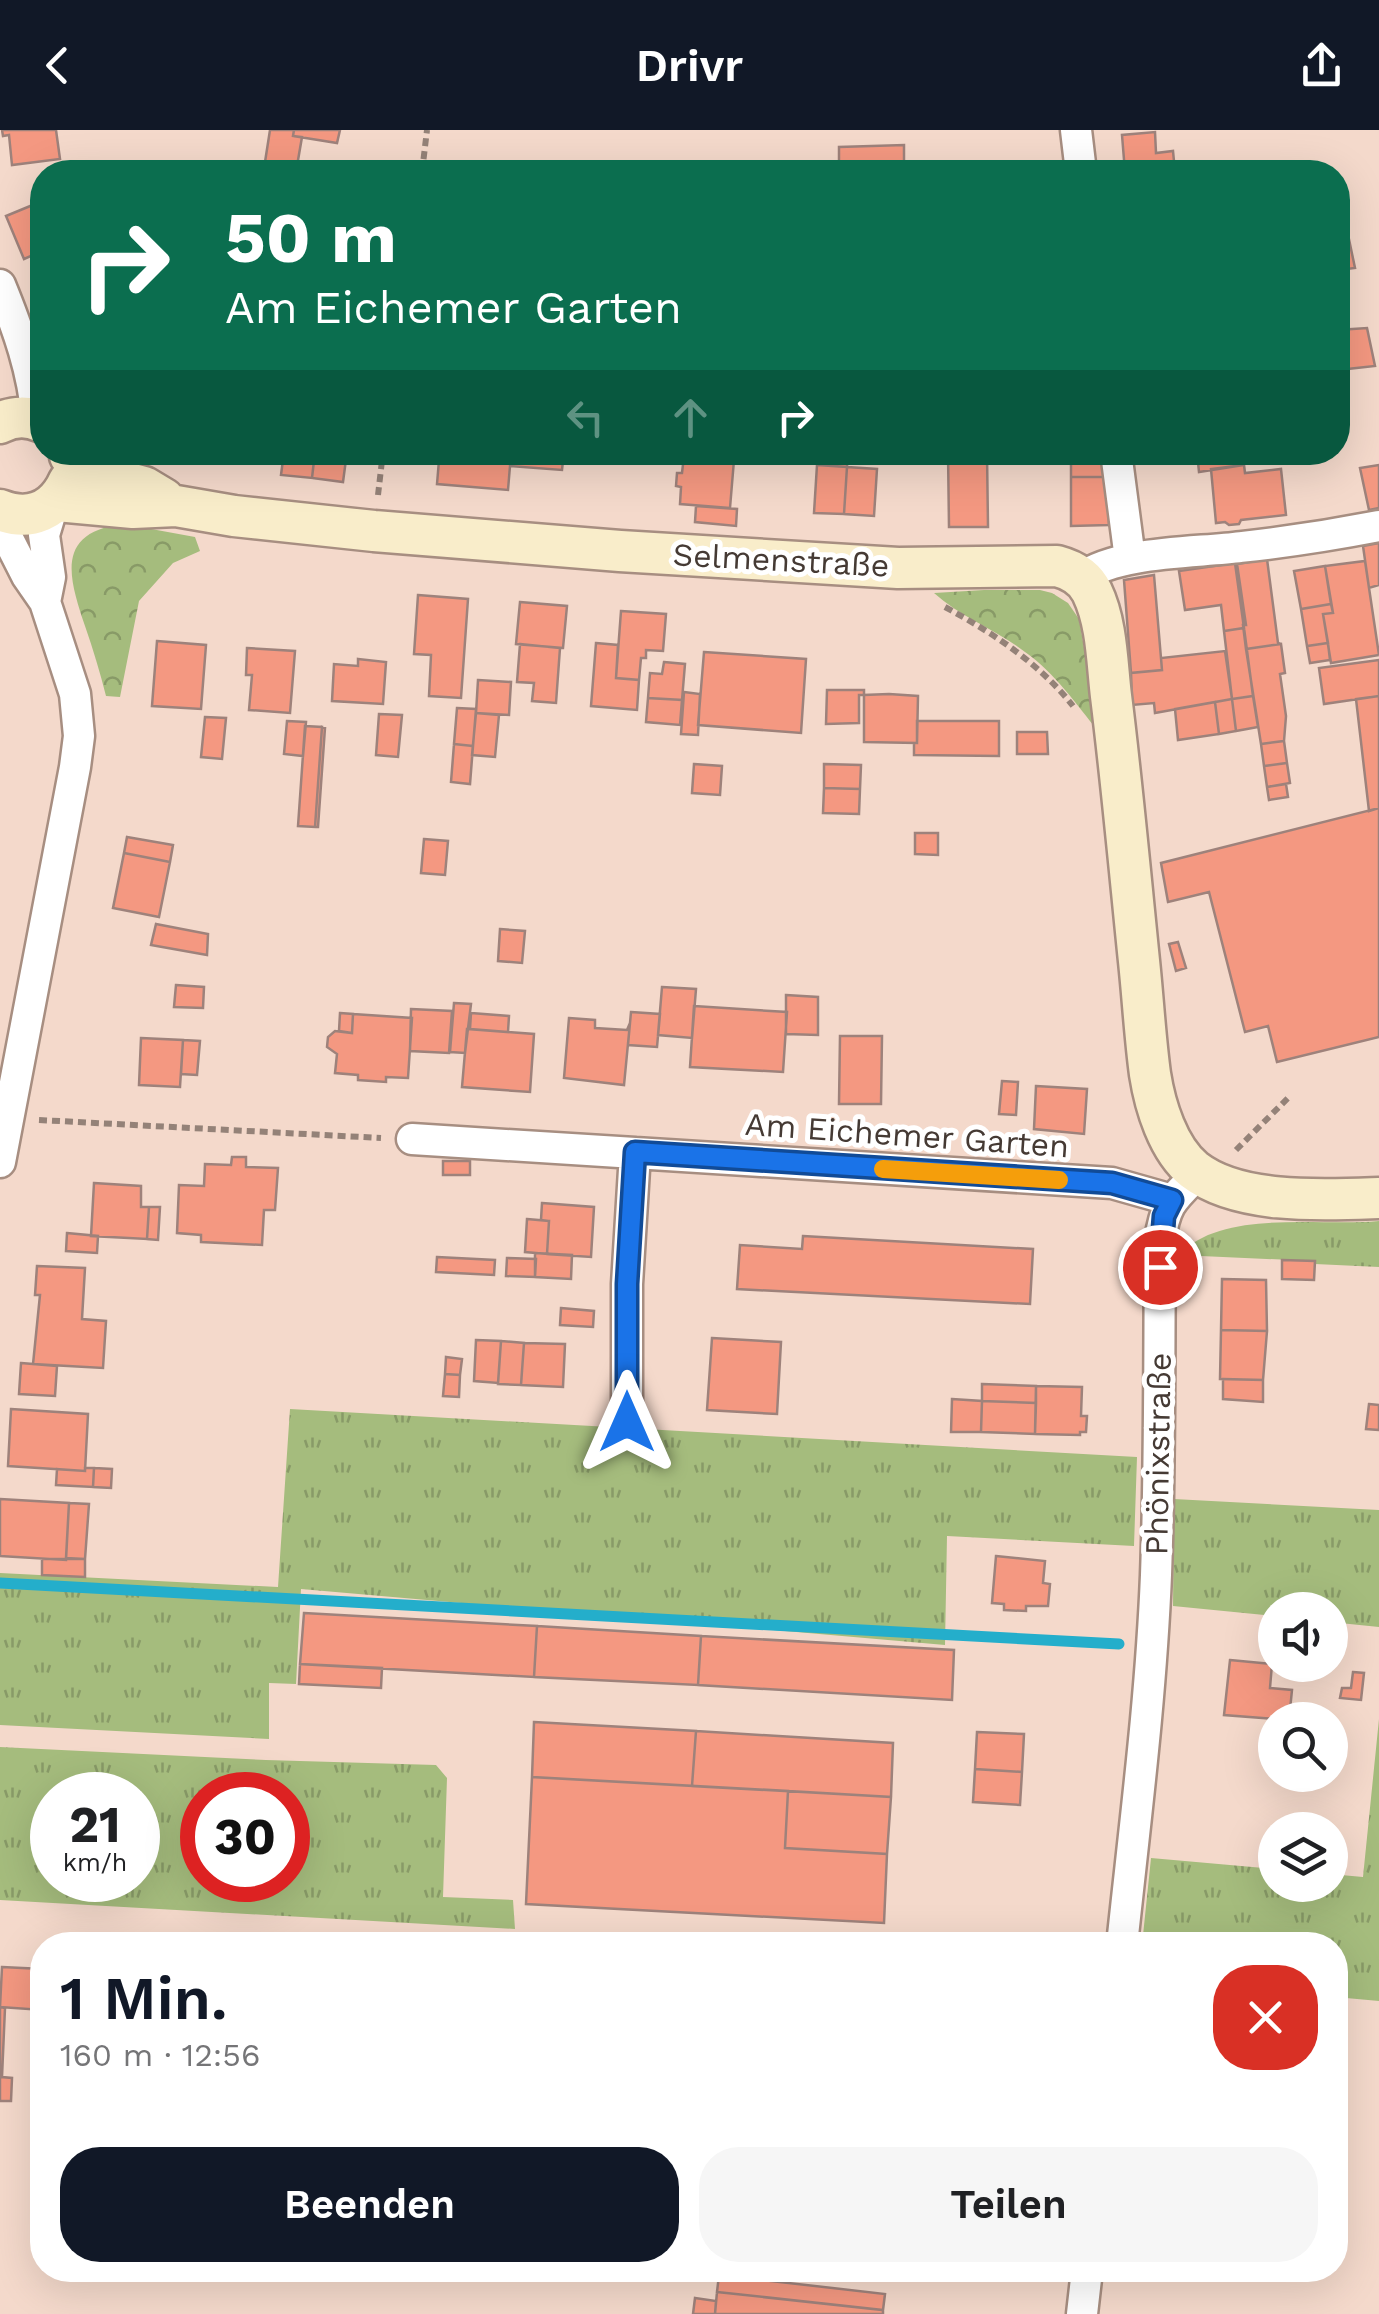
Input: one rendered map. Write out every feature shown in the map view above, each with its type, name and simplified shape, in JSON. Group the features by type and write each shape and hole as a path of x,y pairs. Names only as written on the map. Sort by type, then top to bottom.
{"main road":[{"path":"55,503 69,483 70,465"},
{"name":"Selmenstraße","path":"90,465 118,480 144,487 176,506"},
{"name":"Selmenstraße","path":"0,510 31,515 55,503 133,508 176,506 374,532 898,568 1057,566 1082,577"},
{"path":"1082,577 1092,590 1105,648 1150,1074 1167,1131 1183,1158 1186,1187 1227,1186 1301,1198 1379,1198"}],"street":[{"path":"1076,130 1080,160"},
{"path":"0,285 30,366 26,422"},
{"path":"1118,465 1130,559"},
{"path":"45,602 50,577 44,535 55,503"},
{"path":"0,523 45,602 74,694 79,736 0,1162"},
{"path":"1082,577 1108,563 1130,559 1245,547 1379,526"},
{"name":"Am Eichemer Garten","path":"412,1140 1186,1187"},
{"path":"627,1422 627,1284 635,1152"},
{"name":"Phönixstraße","path":"1123,1932 1150,1664 1160,1418 1160,1241 1164,1216 1186,1187"},
{"path":"1082,2314 1086,2282"}],"path":[{"path":"424,160 428,130"},
{"path":"898,568 935,601 1029,662 1080,715"},
{"path":"1234,1152 1288,1098"},
{"path":"8,1120 412,1140"}],"green space":[{"path":"124,524 195,537 200,551 173,563 139,601 120,697 106,696 74,591 72,560 86,537"},
{"path":"1040,590 1068,603 1079,619 1099,732 1036,660 934,593"},
{"path":"1379,1221 1379,1267 1179,1255 1198,1240 1246,1225"},
{"path":"290,1409 1137,1457 1134,1546 947,1536 945,1645 301,1589 296,1684 269,1683 269,1739 0,1725 0,1573 278,1587"},
{"path":"1174,1499 1379,1510 1379,1627 1348,1624 1348,1592 1258,1592 1258,1614 1173,1606"},
{"path":"1379,1719 1379,2001 1348,1998 1348,1932 1143,1932 1151,1858 1258,1867 1258,1902 1348,1902 1348,1876 1363,1877"},
{"path":"0,1747 436,1765 447,1778 443,1897 513,1900 515,1929 36,1902 160,1902 160,1772 30,1772 30,1902 0,1900"}],"building":[{"path":"2,130 56,130 60,159 12,165 9,135 3,136"},
{"path":"270,130 294,130 293,136 302,137 298,160 265,160"},
{"path":"294,130 340,130 337,143 293,136"},
{"path":"1155,132 1156,153 1173,151 1174,160 1124,160 1122,135"},
{"path":"904,145 904,160 839,160 839,147"},
{"path":"30,206 30,256 24,259 6,216"},
{"path":"1367,328 1375,366 1350,369 1350,329"},
{"path":"282,465 314,465 312,478 281,475"},
{"path":"314,465 345,465 343,482 312,478"},
{"path":"439,465 563,465 562,470 510,466 508,490 437,484"},
{"path":"683,465 734,465 730,508 680,504 681,487 676,486 677,473 682,473"},
{"path":"817,465 847,467 844,514 814,513"},
{"path":"948,465 987,465 988,527 949,527"},
{"path":"1071,465 1107,465 1108,477 1071,477"},
{"path":"1198,465 1244,465 1199,472"},
{"path":"1244,465 1245,473 1281,469 1286,515 1241,520 1239,524 1216,523 1211,469"},
{"path":"1379,465 1379,508 1369,510 1360,468"},
{"path":"847,467 877,469 874,516 844,514"},
{"path":"1071,477 1108,477 1109,525 1071,526"},
{"path":"696,506 737,509 736,526 695,522"},
{"path":"1379,543 1379,585 1369,588 1363,546"},
{"path":"1267,559 1281,644 1246,649 1237,564"},
{"path":"1365,561 1379,655 1331,663 1323,614 1333,613 1325,566"},
{"path":"1235,563 1244,628 1224,631 1221,605 1185,610 1179,571"},
{"path":"1325,566 1331,604 1301,609 1294,571"},
{"path":"1154,575 1162,670 1131,673 1124,580"},
{"path":"418,595 468,599 461,698 429,696 431,655 414,654"},
{"path":"520,602 567,606 563,648 516,644"},
{"path":"1331,604 1333,613 1323,614 1328,643 1307,646 1301,609"},
{"path":"621,611 666,614 663,651 646,650 646,658 641,658 639,680 616,678"},
{"path":"1244,628 1253,696 1232,699 1224,631"},
{"path":"157,641 206,645 201,709 152,706"},
{"path":"596,643 618,645 616,678 639,680 637,710 591,706"},
{"path":"1328,643 1330,660 1310,663 1307,646"},
{"path":"520,644 560,648 556,703 532,701 534,683 517,682"},
{"path":"1281,644 1285,673 1280,674 1286,716 1284,741 1261,744 1246,649"},
{"path":"247,648 295,651 290,713 249,710 252,675 246,675"},
{"path":"1225,651 1232,699 1155,713 1154,703 1132,705 1131,673 1162,670 1161,658"},
{"path":"704,652 806,659 801,733 698,725"},
{"path":"358,659 386,662 383,704 332,701 334,664 358,666"},
{"path":"1379,660 1379,696 1324,704 1319,668"},
{"path":"664,662 685,664 682,700 648,698 650,673 662,674"},
{"path":"478,680 511,682 509,715 476,713"},
{"path":"827,690 864,690 864,695 859,695 859,723 826,724"},
{"path":"684,692 700,694 698,735 681,734"},
{"path":"864,695 918,696 917,743 864,742"},
{"path":"1253,696 1258,727 1236,731 1232,699"},
{"path":"1379,696 1379,808 1369,811 1356,699"},
{"path":"648,698 682,700 680,725 646,722"},
{"path":"1232,699 1236,731 1219,734 1215,702"},
{"path":"1215,702 1219,734 1178,740 1175,709"},
{"path":"457,708 476,709 473,746 454,744"},
{"path":"476,713 499,715 495,757 472,755"},
{"path":"379,714 402,715 398,757 376,755"},
{"path":"205,717 226,718 222,759 201,757"},
{"path":"287,721 306,722 303,756 284,754"},
{"path":"917,721 999,721 999,756 914,755"},
{"path":"305,726 322,727 315,827 298,826"},
{"path":"322,727 325,728 315,827"},
{"path":"1017,732 1047,732 1048,754 1017,754"},
{"path":"1284,741 1287,763 1264,766 1261,744"},
{"path":"454,744 473,746 470,784 451,782"},
{"path":"1287,763 1290,783 1267,787 1264,766"},
{"path":"694,764 722,766 720,795 692,793"},
{"path":"824,764 861,765 860,789 824,788"},
{"path":"1286,784 1288,797 1269,800 1267,787"},
{"path":"824,788 860,789 859,814 823,813"},
{"path":"1379,808 1379,1037 1277,1062 1268,1026 1245,1032 1209,892 1168,902 1161,863"},
{"path":"915,833 938,833 938,855 915,854"},
{"path":"127,837 173,845 170,862 124,853"},
{"path":"424,839 448,841 445,875 421,873"},
{"path":"124,853 170,862 159,917 113,908"},
{"path":"156,924 208,934 207,955 151,945"},
{"path":"500,929 525,931 522,963 498,961"},
{"path":"1178,942 1186,968 1176,971 1169,944"},
{"path":"176,985 204,987 203,1008 174,1007"},
{"path":"662,987 696,989 692,1038 658,1035"},
{"path":"786,995 818,997 818,1035 786,1034"},
{"path":"454,1003 471,1004 465,1053 450,1052"},
{"path":"694,1006 787,1012 783,1072 690,1067"},
{"path":"411,1009 452,1011 449,1053 410,1051"},
{"path":"631,1012 660,1014 657,1047 628,1045"},
{"path":"340,1013 353,1014 352,1033 339,1031"},
{"path":"471,1013 509,1016 508,1032 470,1029"},
{"path":"353,1014 412,1018 408,1078 386,1077 386,1082 335,1073 337,1054 327,1047 328,1037 335,1031 352,1033"},
{"path":"569,1018 595,1020 595,1028 627,1030 630,1023 624,1085 564,1078"},
{"path":"467,1029 534,1034 530,1092 462,1087"},
{"path":"840,1036 882,1036 881,1104 839,1104"},
{"path":"141,1038 183,1040 180,1087 139,1085"},
{"path":"183,1040 200,1041 197,1075 181,1074"},
{"path":"1002,1081 1018,1082 1016,1115 999,1114"},
{"path":"1036,1086 1087,1089 1084,1134 1034,1129"},
{"path":"232,1157 246,1157 246,1167 278,1168 275,1210 264,1210 262,1245 201,1242 201,1235 177,1233 179,1185 204,1186 205,1164 231,1165"},
{"path":"443,1161 470,1161 470,1175 443,1175"},
{"path":"94,1183 141,1186 141,1207 149,1207 147,1239 91,1236"},
{"path":"542,1203 594,1207 591,1257 547,1254 549,1221 541,1220"},
{"path":"149,1207 160,1207 158,1240 147,1239"},
{"path":"527,1219 549,1221 547,1254 525,1252"},
{"path":"67,1233 98,1236 97,1253 66,1251"},
{"path":"803,1236 1033,1249 1030,1304 737,1289 740,1245 802,1249"},
{"path":"535,1253 572,1255 571,1279 535,1277"},
{"path":"437,1257 495,1260 494,1275 436,1272"},
{"path":"507,1258 536,1259 535,1277 506,1276"},
{"path":"1282,1260 1315,1261 1314,1280 1282,1279"},
{"path":"37,1266 85,1268 82,1319 106,1321 103,1368 33,1364 40,1295 35,1295"},
{"path":"1222,1279 1266,1280 1267,1331 1221,1330"},
{"path":"561,1308 594,1311 593,1327 560,1325"},
{"path":"1221,1330 1267,1331 1263,1380 1220,1379"},
{"path":"712,1338 781,1342 777,1414 707,1410"},
{"path":"476,1340 501,1341 498,1383 474,1381"},
{"path":"501,1341 524,1343 521,1385 498,1384"},
{"path":"524,1343 565,1344 563,1387 521,1385"},
{"path":"446,1357 462,1359 460,1375 445,1374"},
{"path":"21,1363 57,1366 55,1396 19,1394"},
{"path":"445,1374 460,1375 459,1397 443,1396"},
{"path":"1223,1379 1263,1380 1263,1402 1223,1399"},
{"path":"982,1384 1036,1386 1036,1403 982,1401"},
{"path":"1036,1386 1082,1387 1081,1416 1087,1416 1086,1432 1035,1434"},
{"path":"952,1399 982,1401 981,1432 951,1432"},
{"path":"982,1401 1036,1403 1035,1434 981,1432"},
{"path":"1369,1404 1379,1405 1379,1430 1366,1429"},
{"path":"11,1409 88,1414 85,1471 8,1466"},
{"path":"94,1468 93,1487 56,1485 57,1469"},
{"path":"94,1468 112,1469 111,1488 93,1487"},
{"path":"0,1499 69,1503 66,1560 0,1556"},
{"path":"69,1503 89,1504 85,1559 66,1558"},
{"path":"996,1556 1045,1561 1043,1583 1050,1584 1048,1606 1004,1610 1004,1604 992,1603"},
{"path":"42,1559 85,1559 85,1577 42,1575"},
{"path":"304,1613 537,1626 534,1677 300,1664"},
{"path":"537,1626 701,1636 698,1685 534,1677"},
{"path":"701,1636 954,1650 952,1700 698,1685"},
{"path":"1230,1660 1258,1663 1258,1682 1270,1682 1270,1688 1292,1690 1291,1702 1258,1702 1258,1718 1224,1715"},
{"path":"300,1664 382,1668 381,1688 299,1684"},
{"path":"1353,1672 1364,1673 1361,1700 1340,1698 1342,1688 1351,1688"},
{"path":"534,1722 696,1731 692,1786 532,1777"},
{"path":"696,1731 893,1743 891,1797 692,1786"},
{"path":"977,1732 1024,1734 1022,1772 975,1769"},
{"path":"975,1769 1022,1772 1020,1805 973,1802"},
{"path":"532,1777 788,1791 785,1848 887,1854 884,1923 526,1904"},
{"path":"788,1791 891,1797 887,1854 785,1848"},
{"path":"2,1967 30,1968 30,2009 0,2007"},
{"path":"0,2007 5,2008 2,2077 12,2078 11,2101 0,2101"},
{"path":"718,2282 780,2282 885,2294 883,2310 717,2292"},
{"path":"717,2292 883,2310 883,2314 715,2314"},
{"path":"695,2298 716,2301 715,2314 693,2314"}],"waterway":[{"path":"0,1583 1119,1644"}],"slow traffic":[{"path":"883,1169 1059,1180"}],"route":[{"path":"627,1422 627,1284 635,1152 1112,1183 1172,1200 1164,1216 1160,1267"}]}
